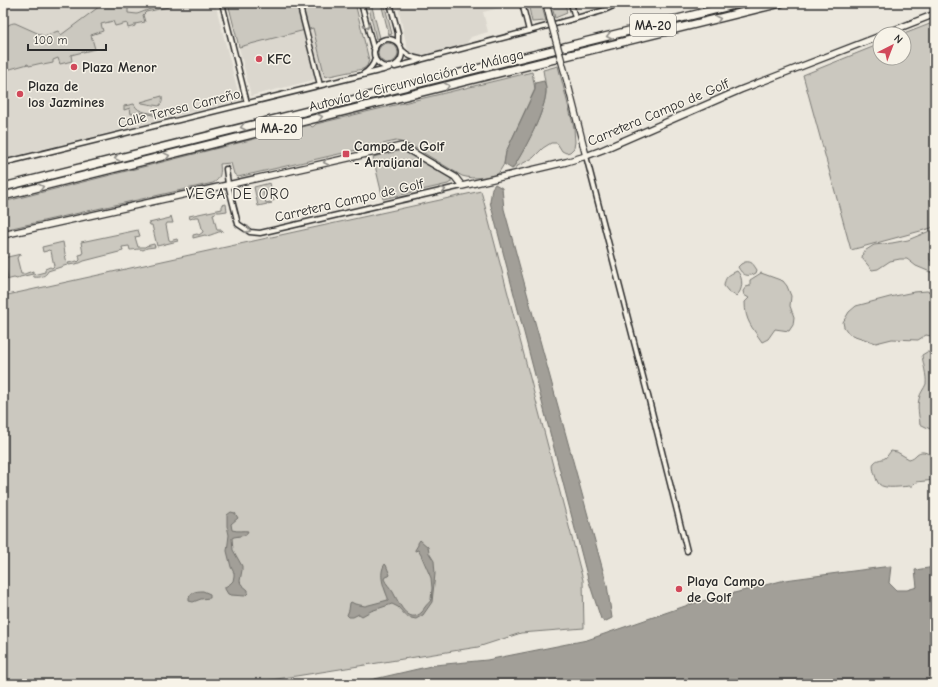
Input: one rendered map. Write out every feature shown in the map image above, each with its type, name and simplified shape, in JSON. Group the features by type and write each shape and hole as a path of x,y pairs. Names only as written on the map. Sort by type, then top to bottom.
{"highway":[{"name":"MA-20","path":"564,47 742,3"},
{"name":"MA-20","path":"566,56 781,3"},
{"name":"Autovía de Circunvalación de Málaga","path":"3,187 553,50"},
{"name":"Autovía de Circunvalación de Málaga","path":"3,196 556,59"}],"street":[{"path":"222,3 247,103"},
{"path":"300,3 320,85"},
{"path":"361,3 374,50 375,59 373,66 369,71 361,75"},
{"path":"390,3 398,33 398,43"},
{"path":"522,3 529,31"},
{"path":"546,3 687,551"},
{"path":"571,3 575,18"},
{"path":"375,59 381,66 389,68 395,67 602,11 620,3"},
{"path":"904,26 935,14"},
{"path":"374,50 380,42 389,39 398,43 406,54 413,58 422,59"},
{"name":"Carretera Campo de Golf","path":"228,184 238,224 250,232 260,233 586,156 740,90 872,39"},
{"path":"395,67 401,60 403,51"},
{"name":"Calle Teresa Carreño","path":"3,163 389,68"},
{"path":"3,235 402,146 455,177 462,186"},
{"path":"226,169 228,184"}],"shaded area":[{"path":"3,3 215,3 240,100 3,159"},
{"path":"104,3 134,3 133,7 128,7 128,13 137,14 165,3 169,3 168,7 146,12 143,15 145,22 135,24 135,26 128,28 127,23 115,26 113,21 101,24 103,31 91,35 95,49 71,55 72,61 60,64 58,58 53,60 53,63 43,65 42,63 29,66 28,64 3,71 3,29 7,26 15,23 44,36 58,31 61,35"},
{"path":"228,3 355,3 369,60 367,66 363,69 325,77 313,28 239,47"},
{"path":"368,3 371,3 380,38 376,39"},
{"path":"381,3 384,3 392,34 389,35"},
{"path":"397,3 516,4 483,12 488,32 471,37 466,44 419,56 413,55 409,52"},
{"path":"528,3 541,3 546,21 532,22"},
{"path":"551,3 565,3 567,13 555,18"},
{"path":"935,22 935,227 851,250 803,75 872,47 872,66 912,66 912,31"},
{"path":"313,28 325,77 251,96 239,47"},
{"path":"384,43 392,43 398,49 398,57 392,63 384,63 378,57 378,49"},
{"path":"558,66 574,128 574,148 570,152 566,153 562,151 557,143 551,143 543,148 533,158 512,169 528,142 542,110 546,92 543,70"},
{"path":"532,72 535,89 506,152 504,164 498,174 476,178 462,176 412,146 396,141 238,177 234,174 231,163 220,164 220,175 213,183 3,230 3,202 310,125 312,127 316,124"},
{"path":"544,81 546,87 545,98 538,119 528,142 512,169 504,164 506,152 535,90 535,83"},
{"path":"162,96 162,102 159,106 141,102"},
{"path":"134,104 138,110 161,115 162,117 143,113 131,114 130,108 124,110 124,106"},
{"path":"401,150 449,177 451,182 448,184 383,199 373,157"},
{"path":"270,183 274,201 272,200 269,191 263,192 266,203 272,203 258,206 254,187"},
{"path":"495,184 502,188 504,209 607,585 612,618 604,622 601,619 588,579 490,202 492,188"},
{"path":"481,191 583,580 584,628 521,633 478,647 246,684 3,684 3,296"},
{"path":"226,204 227,211 213,214 217,230 223,231 207,236 205,235 193,238 193,235 199,235 203,232 199,217 190,219 189,216 222,209 222,205"},
{"path":"171,216 173,223 167,223 166,225 169,240 171,241 177,239 178,241 157,246 152,225 149,223 170,218"},
{"path":"138,230 140,236 135,237 138,247 145,247 154,244 155,247 143,250 130,250 129,246 122,247 123,251 80,263 69,265 68,263 78,262 80,260 79,255 83,254 81,242"},
{"path":"932,230 935,231 935,247 930,251 930,260 935,262 935,274 916,266 907,259 890,261 878,269 872,270 862,258 863,252 874,245 908,240"},
{"path":"63,242 67,265 48,271 42,276 34,277 33,275 45,272 45,269 50,267 52,268 54,266 51,251 48,250 43,252 42,247"},
{"path":"21,254 17,258 21,274 33,271 33,274 17,279 14,278 6,280 8,278 3,258"},
{"path":"745,262 752,263 757,270 756,273 753,275 746,275 741,272 738,267"},
{"path":"737,271 741,277 742,284 740,291 736,296 728,291 724,286 725,280"},
{"path":"761,273 783,281 787,286 791,296 790,306 794,317 793,325 789,331 775,329 768,339 762,342 752,328 746,314 745,302 749,298 744,295 743,291 746,287 750,286 750,280"},
{"path":"927,291 935,293 935,338 926,335 918,340 892,339 876,343 849,334 844,327 843,322 849,312 856,306 890,297"},
{"path":"927,352 935,353 935,429 930,429 920,424 918,411 921,393 926,384 922,355"},
{"path":"891,451 897,452 909,459 922,452 935,458 935,480 916,482 912,486 882,486 878,483 873,464 876,461 884,459"},
{"path":"231,512 235,513 238,518 231,524 232,530 248,531 246,535 232,538 233,550 242,566 240,581 241,584 248,590 248,593 245,596 228,594 225,589 225,587 233,581 234,576 227,551 229,535 227,515"},
{"path":"420,540 428,547 429,553 434,561 435,574 432,602 423,615 416,619 407,617 398,607 392,604 371,611 362,616 359,614 349,617 347,615 351,602 365,606 388,600 382,577 385,564 390,575 384,579 404,611 412,616 417,616 422,612 431,600 432,588 431,578 421,555 418,550 415,551"},
{"path":"891,566 889,583 896,590 907,590 917,587 915,570 935,567 935,684 353,684 435,665 487,660 587,640 691,604 785,580"},
{"path":"203,591 210,594 210,598 193,602 189,601 191,594"}],"place":[{"name":"KFC","path":"259,59"},
{"name":"Plaza Menor","path":"74,67"},
{"name":"Plaza de los Jazmines","path":"20,94"},
{"name":"Campo de Golf - Arraijanal","path":"346,154"},
{"name":"Playa Campo de Golf","path":"679,589"}],"district":[{"name":"VEGA DE ORO","path":"238,194"}]}
